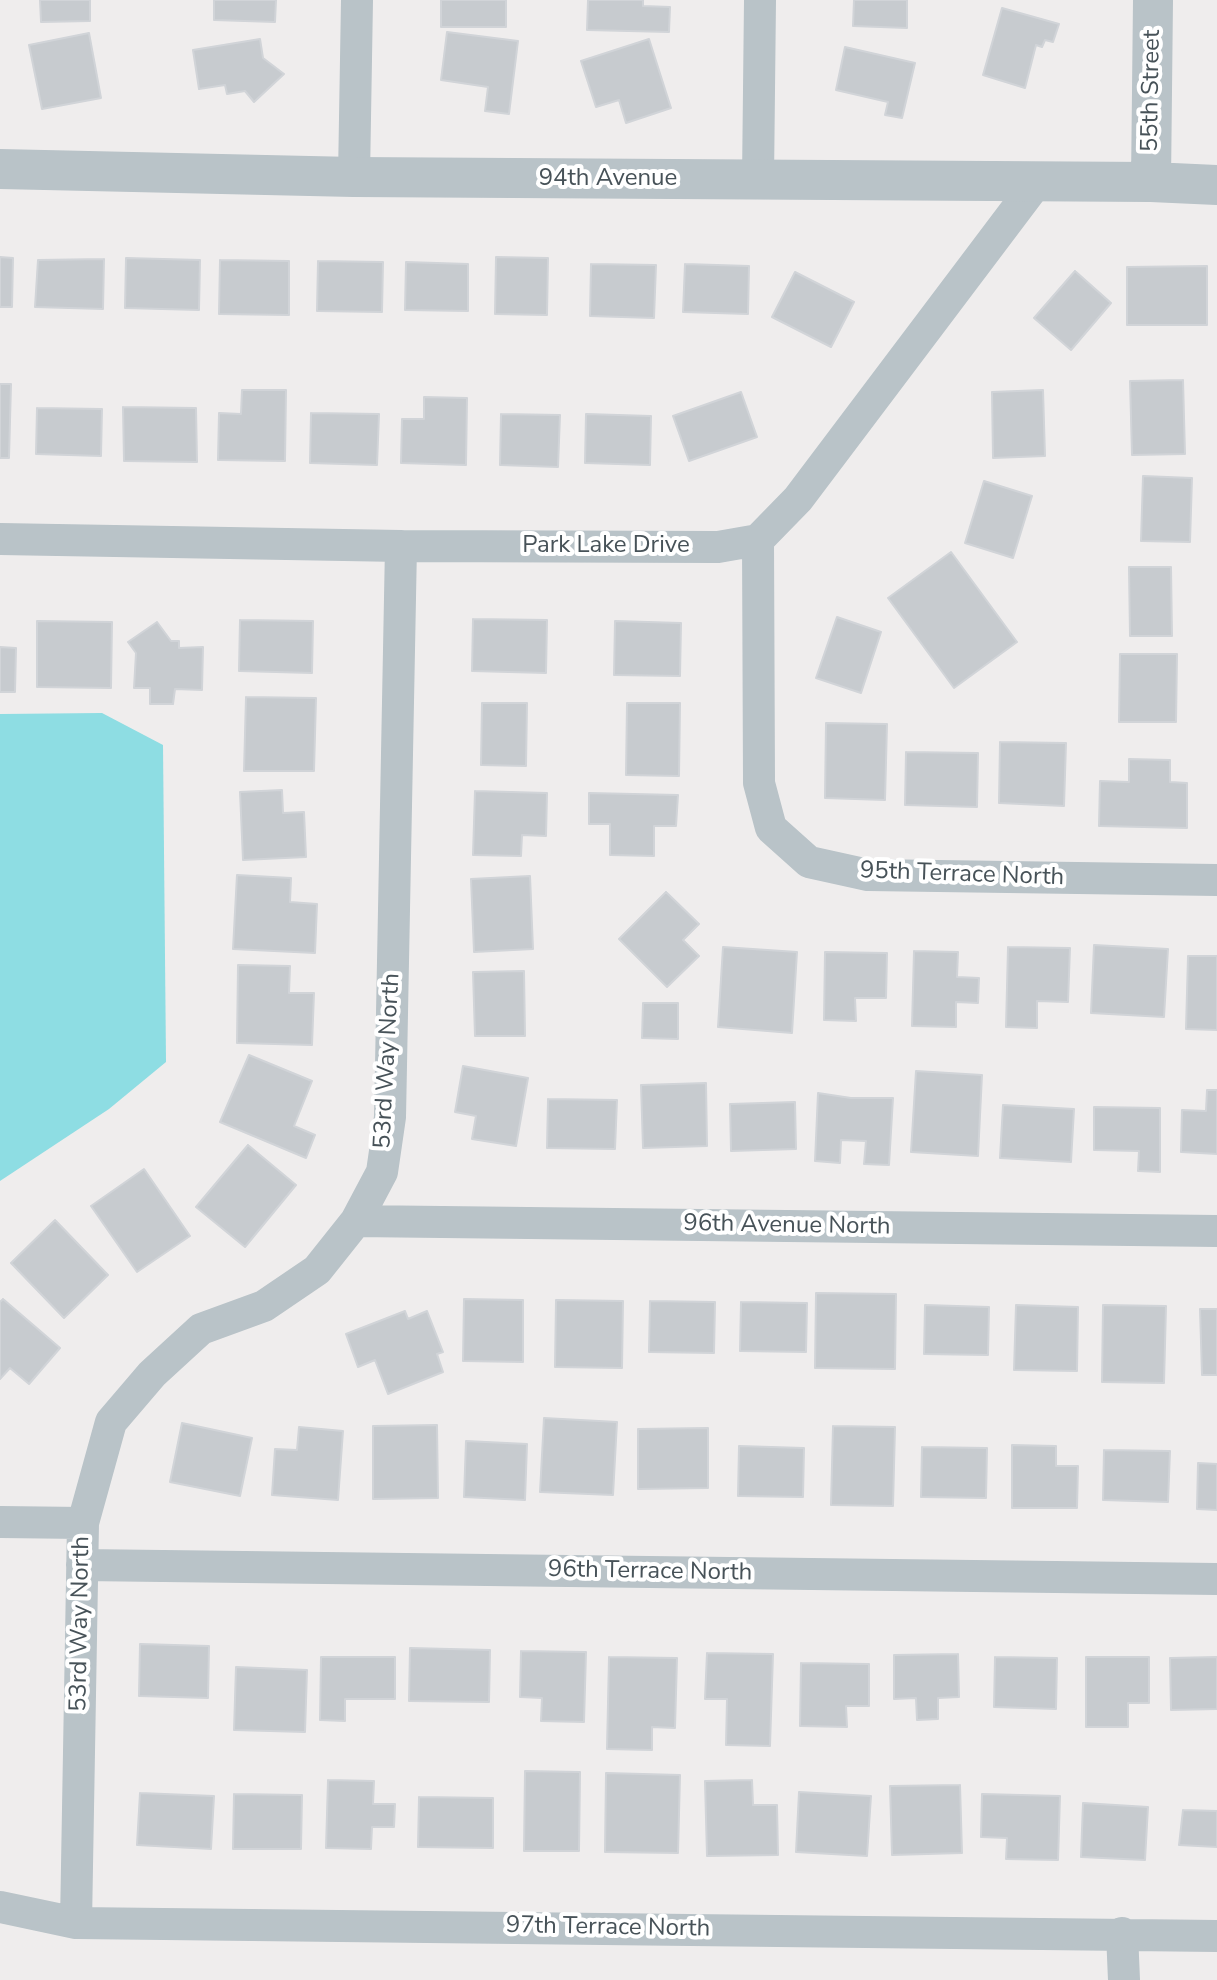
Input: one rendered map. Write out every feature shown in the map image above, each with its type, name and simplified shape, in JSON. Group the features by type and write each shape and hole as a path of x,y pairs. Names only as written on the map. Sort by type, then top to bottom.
{"street":[{"path":"354,177 357,0"},
{"path":"758,180 760,0"},
{"name":"55th Street","path":"1151,182 1153,0"},
{"name":"94th Avenue","path":"0,169 354,177 1217,185"},
{"path":"758,540 798,499 1037,182"},
{"name":"Park Lake Drive","path":"0,539 401,546 718,547 758,540"},
{"name":"95th Terrace North","path":"758,540 759,783 771,828 809,862 868,875 1217,880"},
{"name":"53rd Way North","path":"76,1923 83,1523 111,1422 152,1374 201,1329 264,1306 317,1270 356,1221 382,1172 390,1117 401,546"},
{"name":"96th Avenue North","path":"356,1221 1217,1231"},
{"path":"0,1522 83,1523"},
{"name":"96th Terrace North","path":"82,1565 1217,1579"},
{"name":"97th Terrace North","path":"0,1907 76,1923 1217,1936"},
{"path":"1122,1933 1124,1980"}],"water":[{"path":"102,713 163,745 166,1062 109,1109 0,1181 0,714"}],"building":[{"path":"40,0 90,0 90,21 41,22"},
{"path":"214,0 276,0 275,22 214,20"},
{"path":"441,0 506,0 506,27 441,27"},
{"path":"588,0 643,0 643,6 670,7 669,32 587,30"},
{"path":"854,0 907,0 907,28 853,26"},
{"path":"1002,8 1059,24 1053,42 1045,40 1042,47 1036,45 1025,88 983,75"},
{"path":"447,32 518,41 509,114 485,111 488,87 441,80"},
{"path":"89,33 101,98 42,109 29,45"},
{"path":"260,39 263,58 284,74 254,102 245,91 227,94 225,85 199,89 193,50"},
{"path":"649,39 671,108 626,123 619,100 596,107 581,61"},
{"path":"845,47 915,63 902,118 885,115 888,102 836,90"},
{"path":"0,257 13,258 12,307 0,307"},
{"path":"496,257 548,258 547,315 495,314"},
{"path":"126,258 200,260 199,310 125,308"},
{"path":"104,259 103,309 35,307 38,260"},
{"path":"220,260 289,261 289,315 219,314"},
{"path":"318,261 383,262 382,312 317,311"},
{"path":"406,262 468,264 468,311 405,310"},
{"path":"591,264 656,265 654,318 590,316"},
{"path":"685,264 749,266 748,314 683,312"},
{"path":"1207,266 1207,325 1127,325 1127,267"},
{"path":"1075,271 1111,303 1071,350 1034,318"},
{"path":"795,272 854,302 831,347 772,317"},
{"path":"1183,380 1185,454 1132,455 1130,381"},
{"path":"0,384 11,384 9,458 0,458"},
{"path":"242,390 286,390 285,461 218,460 219,413 241,414"},
{"path":"1043,390 1045,456 993,458 992,392"},
{"path":"741,392 757,437 689,461 673,416"},
{"path":"424,397 467,398 466,465 401,463 402,419 424,419"},
{"path":"123,407 196,408 197,462 124,461"},
{"path":"37,408 102,409 101,456 36,454"},
{"path":"311,413 379,414 377,465 310,463"},
{"path":"501,414 560,415 558,467 500,465"},
{"path":"586,414 651,416 650,465 585,463"},
{"path":"1143,476 1192,478 1190,542 1141,541"},
{"path":"984,481 1032,496 1013,558 965,543"},
{"path":"951,552 1017,642 954,688 888,598"},
{"path":"1129,567 1171,567 1172,636 1130,636"},
{"path":"837,617 881,632 861,693 816,678"},
{"path":"473,619 547,620 546,673 472,671"},
{"path":"240,620 313,621 312,673 239,671"},
{"path":"37,621 112,622 111,688 37,687"},
{"path":"615,621 681,623 680,676 614,675"},
{"path":"157,622 171,641 179,641 179,648 203,647 202,690 175,689 173,704 150,704 150,688 134,688 136,653 128,642"},
{"path":"0,647 16,648 15,692 0,692"},
{"path":"1120,654 1177,654 1176,722 1119,722"},
{"path":"246,697 316,698 314,771 244,771"},
{"path":"482,703 527,703 526,766 481,765"},
{"path":"627,703 680,703 679,776 626,775"},
{"path":"826,723 887,724 885,800 825,798"},
{"path":"1000,742 1066,743 1064,806 999,803"},
{"path":"906,752 978,753 977,807 905,805"},
{"path":"1129,759 1170,760 1170,782 1187,783 1187,828 1099,826 1100,781 1129,782"},
{"path":"282,790 283,813 304,812 306,857 243,860 240,792"},
{"path":"475,791 547,793 546,836 522,835 521,856 473,855"},
{"path":"589,793 678,795 676,826 654,826 654,856 610,855 610,824 589,824"},
{"path":"237,875 291,878 290,902 317,904 315,953 233,949"},
{"path":"530,876 533,949 474,952 471,879"},
{"path":"666,892 699,924 683,940 699,956 667,987 619,939"},
{"path":"1094,945 1168,949 1164,1017 1091,1013"},
{"path":"723,947 797,952 792,1033 718,1027"},
{"path":"1008,947 1070,948 1068,1002 1037,1001 1037,1028 1006,1027"},
{"path":"914,951 958,952 957,977 979,978 978,1003 956,1002 956,1027 912,1026"},
{"path":"825,952 887,953 886,998 855,998 856,1021 824,1020"},
{"path":"1188,956 1217,956 1217,1030 1186,1029"},
{"path":"238,965 290,966 289,993 314,993 312,1045 237,1043"},
{"path":"524,971 525,1036 475,1036 473,972"},
{"path":"643,1003 678,1003 678,1039 642,1038"},
{"path":"249,1055 312,1081 294,1126 315,1135 306,1158 220,1122"},
{"path":"463,1066 528,1078 516,1146 472,1139 476,1116 455,1112"},
{"path":"916,1071 982,1075 978,1156 911,1152"},
{"path":"706,1083 707,1146 643,1148 641,1085"},
{"path":"1207,1090 1217,1090 1217,1154 1181,1152 1182,1110 1206,1111"},
{"path":"818,1093 851,1098 893,1098 889,1165 864,1164 866,1141 841,1140 840,1163 815,1161"},
{"path":"548,1099 617,1100 615,1149 547,1148"},
{"path":"795,1102 796,1149 731,1151 730,1104"},
{"path":"1003,1105 1074,1109 1071,1162 1000,1158"},
{"path":"1094,1107 1160,1108 1160,1172 1138,1171 1139,1151 1094,1150"},
{"path":"248,1145 296,1185 245,1247 196,1207"},
{"path":"144,1169 190,1236 137,1272 91,1206"},
{"path":"55,1220 108,1275 64,1318 11,1263"},
{"path":"816,1293 896,1294 895,1369 815,1368"},
{"path":"3,1299 60,1348 29,1384 10,1368 0,1379 0,1302"},
{"path":"464,1299 523,1300 523,1362 463,1361"},
{"path":"556,1300 623,1301 622,1368 555,1367"},
{"path":"650,1301 715,1302 714,1353 649,1352"},
{"path":"741,1302 807,1303 806,1352 740,1351"},
{"path":"925,1305 989,1307 988,1355 924,1354"},
{"path":"1016,1305 1078,1307 1077,1371 1014,1370"},
{"path":"1103,1305 1166,1306 1164,1383 1102,1382"},
{"path":"1200,1309 1217,1309 1217,1375 1202,1375"},
{"path":"405,1311 408,1319 427,1311 443,1352 437,1354 443,1372 388,1394 375,1360 358,1367 346,1334"},
{"path":"544,1418 617,1422 613,1495 540,1492"},
{"path":"182,1423 252,1438 240,1496 170,1482"},
{"path":"437,1425 438,1498 373,1499 373,1426"},
{"path":"833,1426 895,1427 893,1506 831,1505"},
{"path":"299,1427 343,1431 338,1500 272,1495 275,1449 297,1450"},
{"path":"708,1428 708,1488 638,1489 638,1429"},
{"path":"466,1441 527,1444 525,1500 464,1497"},
{"path":"1012,1445 1056,1446 1056,1466 1078,1466 1077,1508 1012,1508"},
{"path":"739,1446 804,1448 803,1497 738,1496"},
{"path":"922,1447 987,1448 986,1498 921,1497"},
{"path":"1104,1450 1170,1451 1168,1502 1103,1500"},
{"path":"1198,1463 1217,1464 1217,1510 1197,1509"},
{"path":"140,1644 209,1646 208,1698 139,1696"},
{"path":"410,1648 490,1650 489,1702 409,1701"},
{"path":"521,1651 586,1652 584,1722 541,1721 542,1698 520,1697"},
{"path":"707,1653 773,1654 770,1746 726,1745 727,1699 705,1699"},
{"path":"958,1654 959,1697 938,1698 938,1719 917,1720 916,1698 894,1699 894,1655"},
{"path":"321,1657 395,1657 395,1699 345,1699 345,1721 320,1720"},
{"path":"609,1657 677,1658 675,1728 652,1727 652,1750 607,1749"},
{"path":"995,1657 1057,1658 1056,1709 994,1707"},
{"path":"1086,1657 1149,1657 1149,1703 1128,1703 1128,1727 1086,1727"},
{"path":"1217,1657 1217,1709 1171,1710 1170,1658"},
{"path":"801,1663 869,1664 869,1706 846,1706 847,1727 800,1726"},
{"path":"236,1667 307,1670 305,1732 234,1730"},
{"path":"525,1771 580,1772 579,1851 524,1851"},
{"path":"606,1773 680,1775 678,1853 605,1852"},
{"path":"328,1780 374,1781 373,1804 395,1804 394,1827 372,1827 371,1849 326,1848"},
{"path":"752,1780 753,1805 777,1805 778,1855 707,1856 705,1781"},
{"path":"960,1785 962,1853 892,1855 890,1786"},
{"path":"799,1792 871,1796 867,1856 796,1852"},
{"path":"140,1793 214,1796 211,1849 137,1845"},
{"path":"234,1794 302,1795 301,1849 233,1849"},
{"path":"982,1794 1060,1796 1058,1860 1006,1859 1007,1838 981,1837"},
{"path":"419,1797 493,1798 493,1848 418,1847"},
{"path":"1083,1803 1148,1807 1145,1860 1081,1857"},
{"path":"1183,1810 1217,1811 1217,1847 1179,1845"}]}
